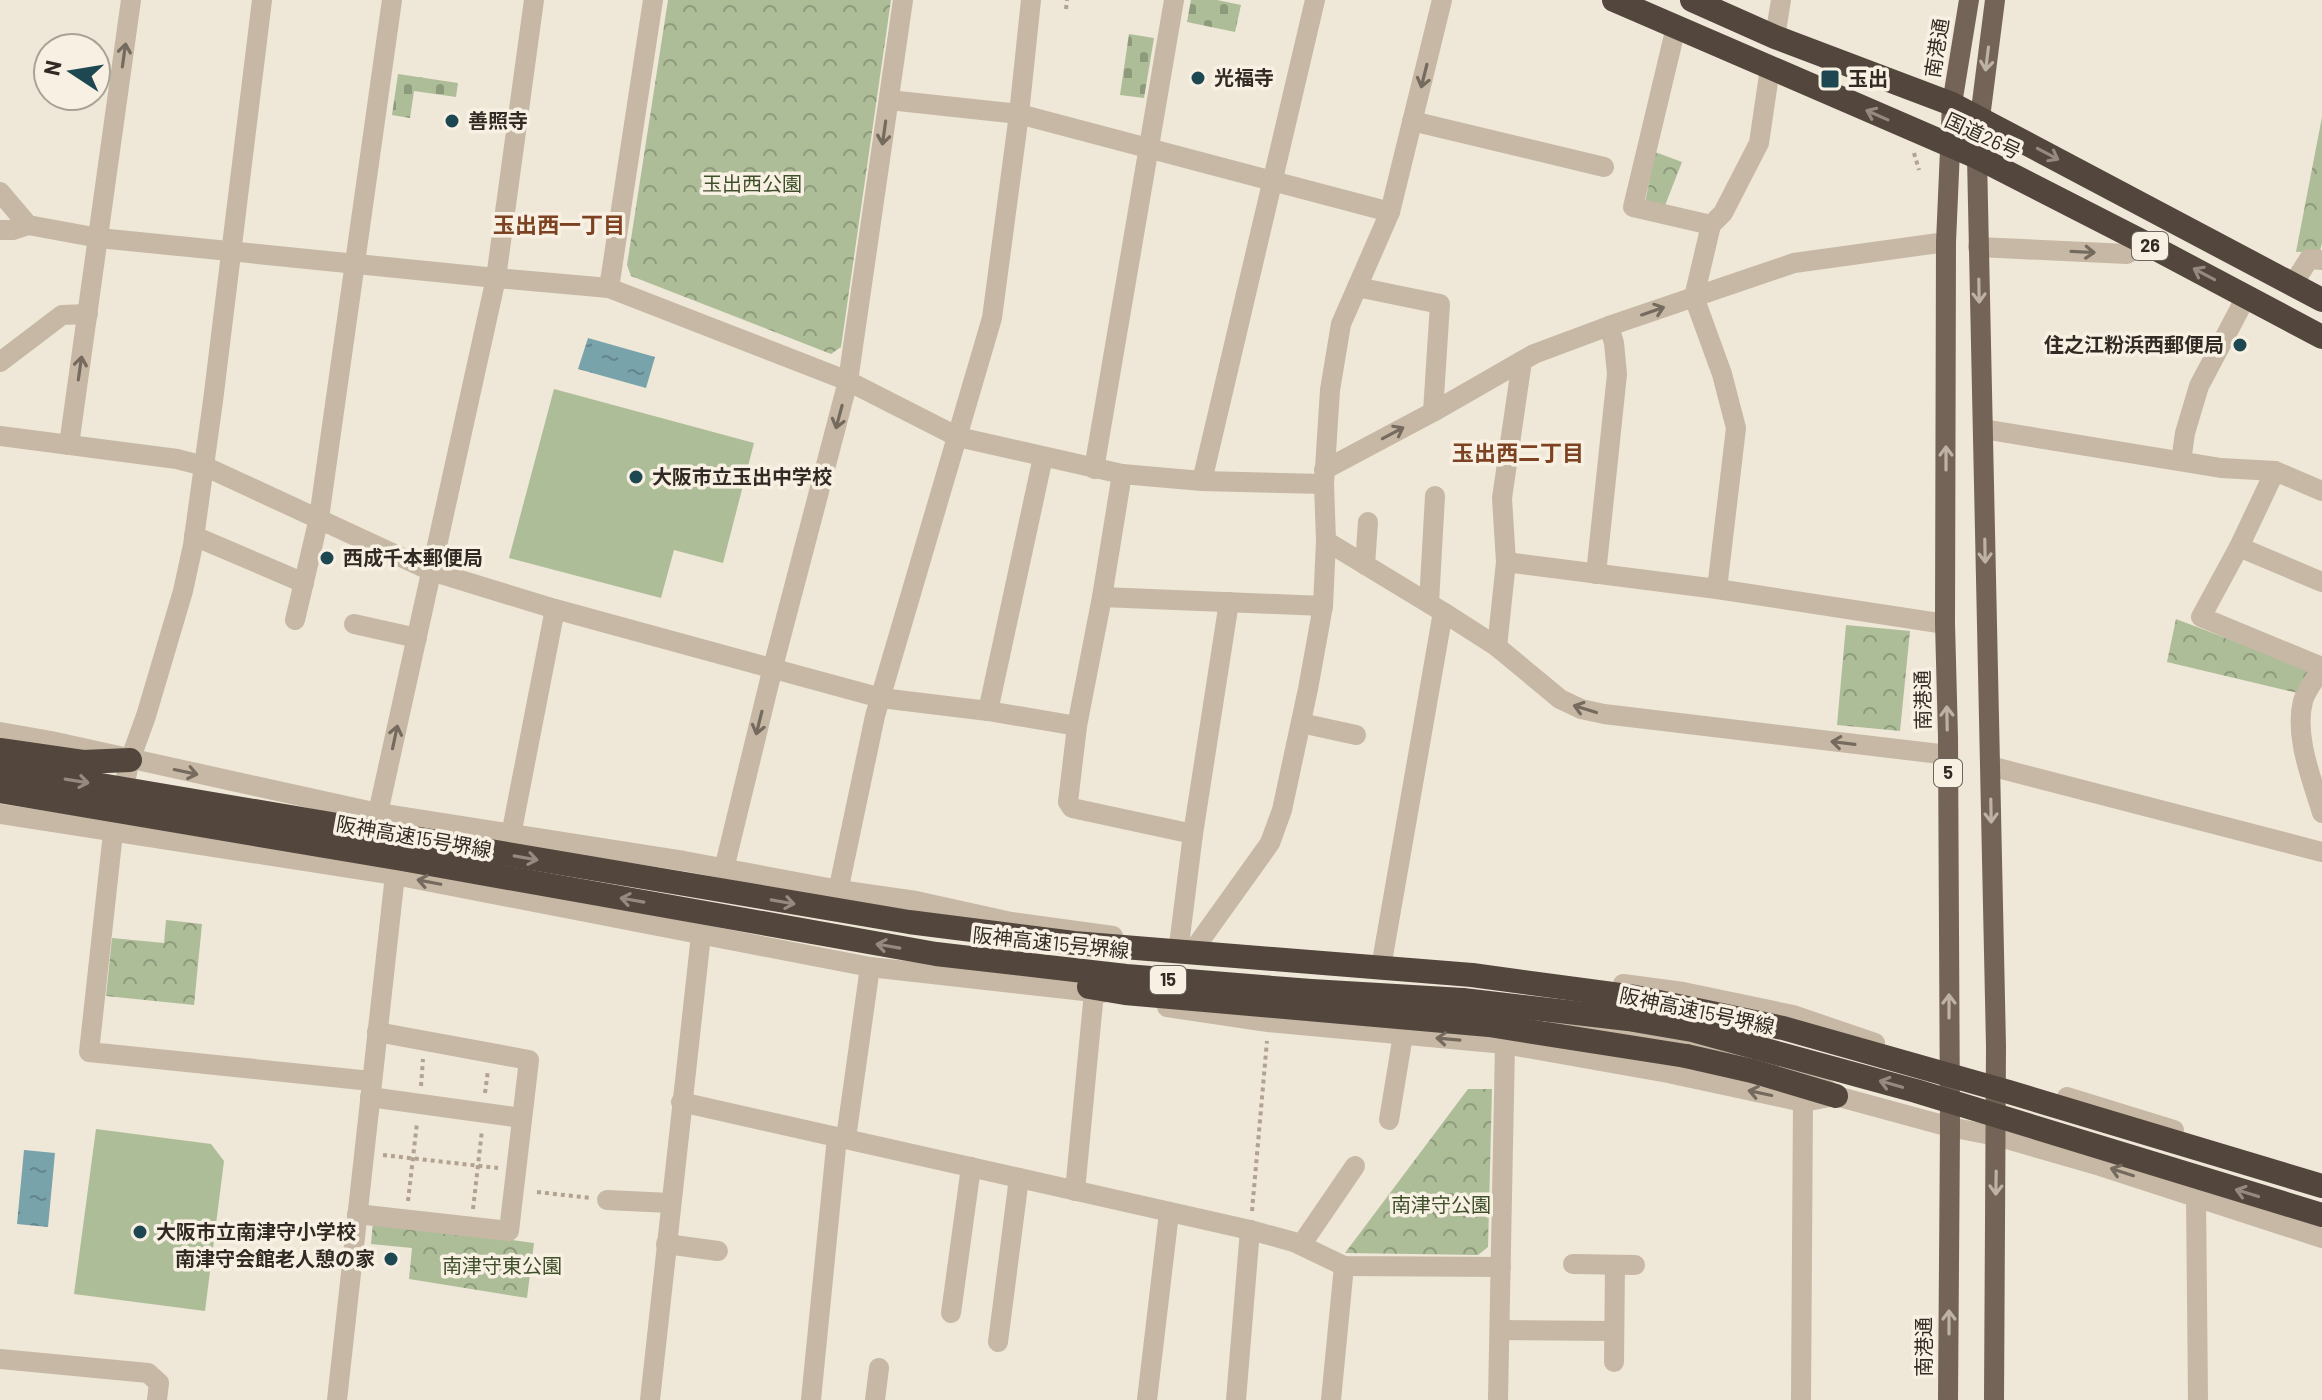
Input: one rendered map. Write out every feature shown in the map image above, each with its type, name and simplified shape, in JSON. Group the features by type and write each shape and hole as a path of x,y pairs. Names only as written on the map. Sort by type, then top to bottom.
{"highway":[{"name":"国道26号","path":"1614,0 1977,157 2322,337"},
{"name":"国道26号","path":"1692,0 1775,37 1952,104 2322,300"},
{"path":"0,750 83,762 130,760"},
{"name":"阪神高速15号堺線","path":"0,768 798,905 938,926 1074,943 1472,975 1635,997 1783,1028 2024,1096 2322,1186"},
{"name":"阪神高速15号堺線","path":"0,791 936,954 1141,977 1463,1000 1628,1019 1692,1030 1916,1091 2322,1215"},
{"name":"15","path":"936,954 1125,993 1489,1025 1686,1056 1752,1071 1836,1096"}],"main road":[{"name":"南港通","path":"1948,1400 1950,1127 1945,624 1946,242 1952,104 1969,0"},
{"name":"5","path":"1994,1400 1996,1082 1977,157 1995,0"}],"street":[{"path":"69,445 131,0"},
{"path":"262,0 194,536 183,591 130,760 113,833 89,1052 370,1089 419,1104 522,1118"},
{"path":"295,620 319,518 392,0"},
{"path":"378,813 496,278 534,0"},
{"path":"609,288 653,0"},
{"path":"724,869 848,381 903,0"},
{"path":"822,958 881,698 992,318 1031,0"},
{"path":"1094,469 1174,0"},
{"path":"1202,481 1315,0"},
{"path":"1188,945 1270,843 1282,810 1323,606 1326,541 1324,477 1330,390 1341,324 1390,212 1442,0"},
{"path":"1775,37 1781,0"},
{"path":"1676,27 1633,207 1711,225"},
{"path":"1717,589 1736,428 1722,374 1694,297 1711,225 1723,213 1759,143 1770,68"},
{"path":"889,100 1019,114 1390,212"},
{"path":"1412,121 1604,167"},
{"path":"0,192 28,225"},
{"path":"0,230 28,225 99,238 609,288 848,381 958,437 1094,469 1202,481 1324,477 1534,354 1794,263 1946,242"},
{"path":"1978,247 2127,254 2145,243"},
{"path":"2293,284 2309,259 2322,260"},
{"path":"1357,287 1440,304 1433,412"},
{"path":"2181,461 2185,433 2199,386 2246,297"},
{"path":"0,362 62,315 88,314"},
{"path":"1596,574 1617,374 1609,326"},
{"path":"1497,647 1506,562 1502,498 1522,361"},
{"path":"1983,429 2221,468 2275,471 2322,491"},
{"path":"0,436 177,459 204,466 431,571 555,609 881,698 1077,726"},
{"path":"988,711 1043,457"},
{"path":"2275,471 2201,617 2322,668 2303,700 2301,728 2322,813"},
{"path":"1122,474 1077,726 1068,802 1072,808 1193,834"},
{"path":"1383,956 1436,608 1435,496"},
{"path":"1365,565 1368,522"},
{"path":"194,536 304,583"},
{"path":"1326,541 1497,647 1560,699 1581,709 1948,755"},
{"path":"2239,547 2322,582"},
{"path":"1506,562 1717,589 1945,624"},
{"path":"1102,597 1323,606"},
{"path":"1188,945 1193,834 1229,602"},
{"path":"511,835 555,609"},
{"path":"354,624 417,638"},
{"path":"1301,723 1356,735"},
{"path":"0,732 378,813 916,901 1011,922 1188,945 1383,956 1683,992 1793,1015 1923,1060 2144,1120 2322,1179"},
{"path":"1990,766 2322,852"},
{"path":"0,814 395,875 870,967 1104,993 1136,1002 1268,1022 1505,1044 1668,1073 1803,1102 1836,1096"},
{"path":"337,1400 395,875"},
{"path":"650,1400 701,935"},
{"path":"811,1400 841,1138 870,967"},
{"path":"1104,993 1151,987 1566,1023 1664,1038 1796,1068 1836,1096 2100,1166 2322,1238"},
{"path":"1075,1191 1104,993"},
{"path":"357,1214 509,1231 529,1060 377,1032"},
{"path":"1389,1120 1403,1035"},
{"path":"1498,1400 1505,1044"},
{"path":"681,1102 1250,1230 1301,1245 1344,1266 1501,1267"},
{"path":"1801,1400 1803,1102"},
{"path":"1301,1245 1355,1166"},
{"path":"951,1313 971,1167"},
{"path":"998,1342 1019,1178"},
{"path":"2196,1196 2198,1400"},
{"path":"607,1200 670,1203"},
{"path":"1147,1400 1169,1213"},
{"path":"1236,1400 1250,1230"},
{"path":"666,1244 718,1251"},
{"path":"1573,1264 1625,1265 1614,1331 1614,1362"},
{"path":"1331,1400 1344,1266"},
{"path":"1500,1330 1614,1331"},
{"path":"0,1359 148,1373 159,1383 157,1400"},
{"path":"875,1400 879,1368"}],"path":[{"path":"1066,9 1067,0"},
{"path":"1914,153 1919,170"},
{"path":"1250,1230 1268,1022"},
{"path":"406,1220 425,1041"},
{"path":"471,1227 489,1053"},
{"path":"377,1154 516,1170"},
{"path":"537,1192 607,1200"}],"green space":[{"name":"玉出西公園","path":"668,0 891,0 841,347 831,354 631,276 627,265"},
{"path":"1191,0 1217,0 1241,5 1235,32 1187,22"},
{"path":"1129,34 1154,38 1144,98 1120,95"},
{"path":"398,74 458,83 456,97 414,91 410,118 392,115"},
{"path":"2322,117 2322,243 2320,251 2296,252"},
{"path":"1655,152 1682,162 1664,208 1645,203"},
{"path":"554,389 754,443 723,563 674,550 661,598 509,558"},
{"path":"2176,619 2312,671 2298,693 2167,662"},
{"path":"1846,625 1910,631 1900,731 1837,725"},
{"path":"166,920 202,924 194,1005 106,996 112,938 164,943"},
{"name":"南津守公園","path":"1468,1089 1492,1089 1488,1247 1478,1255 1345,1253"},
{"path":"96,1129 211,1144 224,1161 205,1311 74,1294"},
{"name":"南津守東公園","path":"373,1221 534,1243 527,1298 409,1279 412,1248 371,1244"}],"water":[{"path":"588,338 655,357 646,388 578,369"},
{"path":"24,1150 55,1153 48,1227 17,1224"}],"place":[{"name":"光福寺","path":"1198,78"},
{"name":"玉出","path":"1830,79"},
{"name":"善照寺","path":"452,121"},
{"name":"住之江粉浜西郵便局","path":"2240,345"},
{"name":"大阪市立玉出中学校","path":"636,477"},
{"name":"西成千本郵便局","path":"327,558"},
{"name":"大阪市立南津守小学校","path":"140,1232"},
{"name":"南津守会館老人憩の家","path":"391,1259"}],"district":[{"name":"玉出西一丁目","path":"559,225"},
{"name":"玉出西二丁目","path":"1518,453"}]}
